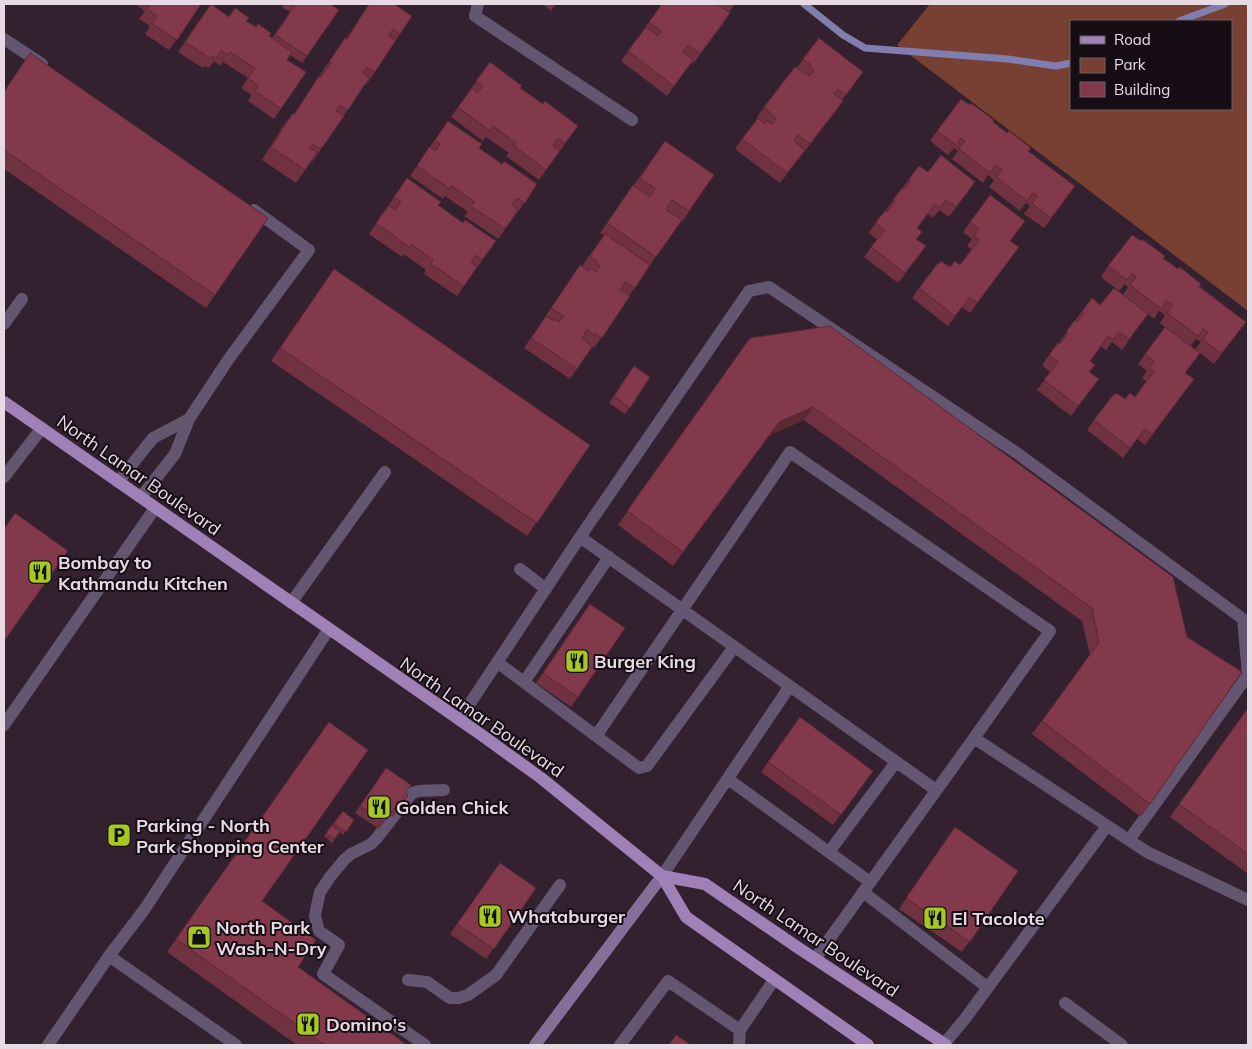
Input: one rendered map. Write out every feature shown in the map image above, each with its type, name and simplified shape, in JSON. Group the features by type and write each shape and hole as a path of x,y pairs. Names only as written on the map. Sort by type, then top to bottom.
{"main road":[{"name":"North Lamar Boulevard","path":"4,402 541,778 662,876 706,884 945,1045"},
{"path":"662,876 686,917 868,1045"}],"street":[{"path":"535,1045 662,876"}],"lane":[{"path":"478,4 475,16 632,120"},
{"path":"4,38 52,72"},
{"path":"141,497 175,454 190,419 228,360 309,250 247,205"},
{"path":"459,720 580,537 749,291 769,287 1017,452 1243,619 1248,675 1129,840"},
{"path":"4,324 22,299"},
{"path":"118,482 153,438 190,419"},
{"path":"4,477 42,428"},
{"path":"596,736 790,452 1050,631 815,959"},
{"path":"291,603 385,472"},
{"path":"4,725 155,508"},
{"path":"580,537 936,790"},
{"path":"524,682 609,558"},
{"path":"520,569 546,589"},
{"path":"48,1045 109,956 144,910 329,629"},
{"path":"498,662 639,768 647,766 734,647"},
{"path":"662,876 790,686"},
{"path":"974,738 1147,852 1248,900"},
{"path":"829,852 896,762"},
{"path":"728,779 829,852 867,887 987,987"},
{"path":"425,1045 323,974 339,945 319,931 315,916 320,892 330,877 351,854 372,844 412,793 419,790 444,790"},
{"path":"945,1045 1107,826"},
{"path":"408,980 427,982 450,998 459,998 472,992 496,975 560,885"},
{"path":"109,956 236,1045"},
{"path":"739,1045 740,1030 774,980"},
{"path":"620,1045 668,981 740,1030"},
{"path":"1065,1003 1122,1045"}],"green space":[{"path":"930,4 1248,4 1248,311 897,45"}],"building":[{"path":"150,4 201,4 177,40 152,24 157,16 147,9"},
{"path":"211,4 229,17 235,8 249,18 246,21 256,27 258,24 271,33 269,36 292,52 287,60 306,72 281,109 255,91 258,85 248,78 255,68 230,52 228,55 221,51 216,58 212,56 210,58 185,42"},
{"path":"292,4 330,4 339,10 307,56 275,35 295,5"},
{"path":"369,4 394,4 412,16 400,34 393,29 389,36 396,40 375,72 367,67 363,73 369,78 348,110 340,105 336,111 344,116 321,149 313,144 310,148 317,152 305,170 271,147 319,76 321,77 331,63 329,62 345,38 347,39"},
{"path":"662,4 717,4 730,13 700,54 688,45 683,52 693,60 674,86 628,51 646,27 658,36 661,31 649,22"},
{"path":"819,38 863,72 846,95 838,89 834,94 843,101 810,144 798,135 794,141 805,150 787,173 742,139 758,118 765,124 767,121 772,124 776,118 764,107 795,67 810,76 814,70 803,59"},
{"path":"30,53 268,218 215,295 4,150 4,92"},
{"path":"490,62 522,86 520,88 543,104 545,101 578,126 565,143 558,138 553,146 560,151 546,170 514,146 516,143 493,126 490,131 458,107 472,88 477,93 483,86 476,81"},
{"path":"961,99 970,105 971,103 994,120 993,122 1007,133 1009,131 1031,148 1028,151 1075,186 1051,218 1032,203 1037,196 1033,193 1027,201 996,177 1002,170 995,165 990,173 959,149 965,141 961,138 956,145 937,131"},
{"path":"448,121 482,144 479,148 502,164 504,161 537,184 525,203 517,198 512,205 518,210 505,229 471,206 475,202 452,186 450,189 417,166 429,147 435,151 440,144 435,140"},
{"path":"665,141 714,175 689,211 672,200 666,210 682,220 656,257 607,223 633,185 650,197 655,188 640,178"},
{"path":"941,155 975,182 956,207 946,200 940,208 935,204 917,228 922,232 916,239 926,246 905,273 871,247 885,230 876,222 895,202 893,200 911,180 909,179 919,166 928,172"},
{"path":"407,178 441,202 438,205 463,223 465,220 496,241 482,260 476,255 471,262 477,267 464,286 431,264 433,260 411,244 409,247 376,223 389,205 395,210 401,202 394,197"},
{"path":"990,195 1025,221 1010,241 1019,247 977,303 970,297 955,316 919,288 941,261 950,267 955,261 960,265 979,240 974,236 979,229 970,222"},
{"path":"605,234 650,265 635,288 626,282 620,290 630,296 602,338 595,333 593,335 587,330 582,338 592,347 577,369 531,338 546,316 559,322 564,316 551,308 580,265 589,271 591,268 596,272 600,266 590,256"},
{"path":"1132,235 1141,241 1142,239 1165,256 1163,258 1178,269 1180,267 1201,284 1199,287 1246,322 1221,354 1203,339 1208,332 1203,329 1198,336 1167,313 1173,305 1166,301 1161,309 1130,285 1136,277 1132,274 1127,280 1108,266"},
{"path":"334,269 590,445 537,523 280,348"},
{"path":"1114,288 1148,314 1129,339 1119,332 1113,340 1108,336 1090,361 1095,365 1089,372 1099,379 1078,406 1044,380 1058,362 1049,355 1068,334 1066,332 1075,320 1077,322 1084,313 1082,311 1092,298 1100,305"},
{"path":"830,326 1173,577 1187,637 1242,672 1150,804 1042,721 1099,642 1092,608 813,407 779,422 683,552 627,511 750,338"},
{"path":"1165,327 1200,353 1185,373 1194,379 1152,435 1145,429 1130,448 1094,420 1116,393 1125,399 1130,393 1135,397 1154,372 1149,368 1154,361 1145,354"},
{"path":"634,366 650,377 630,408 614,396"},
{"path":"15,513 68,551 4,641 4,529"},
{"name":"Burger King","path":"590,604 625,628 578,697 543,673"},
{"path":"1248,708 1248,854 1179,804"},
{"path":"800,717 873,771 841,815 768,762"},
{"path":"329,722 368,750 262,901 316,940 298,967 407,1045 325,1045 176,939"},
{"name":"Golden Chick","path":"386,768 411,785 405,792 408,795 397,810 394,808 384,822 360,806"},
{"path":"343,811 354,820 346,832 334,823"},
{"path":"332,825 340,832 334,839 326,833"},
{"path":"955,827 1018,871 970,942 906,898"},
{"name":"Whataburger","path":"500,863 536,888 494,949 457,924"},
{"path":"676,1035 691,1045 669,1045"}],"waterway":[{"path":"804,4 843,35 865,48 1008,59 1056,66 1070,63"},
{"path":"1182,20 1225,4"}],"place":[{"name":"Bombay to Kathmandu Kitchen","path":"40,572"},
{"name":"Burger King","path":"577,661"},
{"name":"Golden Chick","path":"379,807"},
{"name":"Parking - North Park Shopping Center","path":"119,835"},
{"name":"Whataburger","path":"490,916"},
{"name":"El Tacolote","path":"935,918"},
{"name":"North Park Wash-N-Dry","path":"199,937"},
{"name":"Domino's","path":"308,1024"}]}
